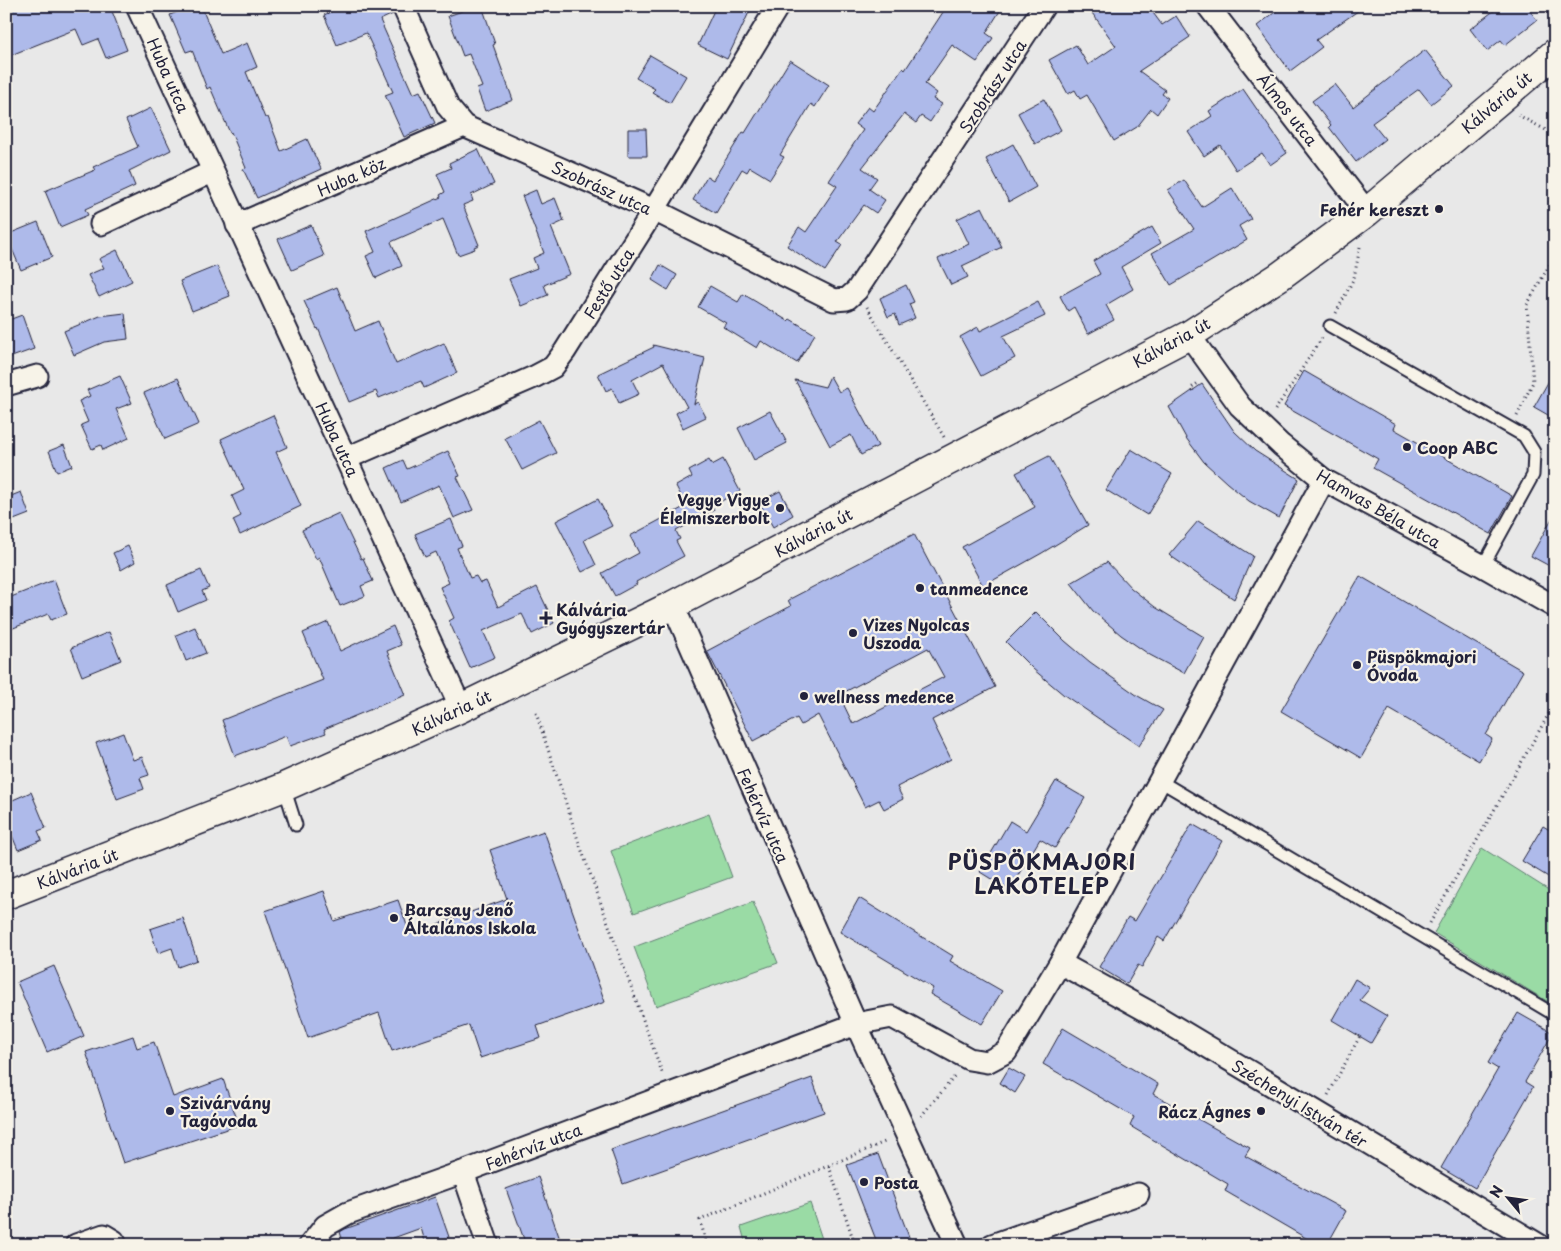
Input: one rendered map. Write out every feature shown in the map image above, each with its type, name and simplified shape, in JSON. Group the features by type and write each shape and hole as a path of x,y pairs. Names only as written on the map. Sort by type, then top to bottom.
{"street":[{"name":"Huba utca","path":"137,6 461,708"},
{"name":"Szobrász utca","path":"403,6 448,107 464,126 654,210 834,300 847,299 857,290 1044,6"},
{"name":"Festő utca","path":"347,458 534,377 553,366 565,351 654,210 778,6"},
{"name":"Álmos utca","path":"1213,8 1367,212"},
{"name":"Kálvária út","path":"6,895 284,787 461,708 672,605 1189,335 1280,276 1367,212 1555,53"},
{"name":"Huba köz","path":"237,225 464,126"},
{"path":"101,224 212,172"},
{"name":"Hamvas Béla utca","path":"1189,335 1240,406 1324,480 1483,566 1555,608"},
{"path":"6,385 37,376"},
{"path":"856,1024 892,1017 969,1059 987,1062 1006,1052 1060,963 1324,480"},
{"name":"Fehérvíz utca","path":"672,605 856,1024 957,1245"},
{"name":"Széchenyi István tér","path":"1060,963 1158,1017 1539,1245"},
{"name":"Fehérvíz utca","path":"310,1245 325,1226 348,1213 856,1024"},
{"name":"Fehérvíz utca","path":"462,1172 488,1245"},
{"path":"992,1245 1138,1194"},
{"path":"76,1245 110,1240"}],"lane":[{"path":"1330,326 1524,436 1534,452 1533,475 1483,566"},
{"path":"1160,781 1555,1015"},
{"path":"284,787 296,826"}],"path":[{"path":"1502,98 1516,113 1555,135"},
{"path":"1555,193 1548,206 1555,210"},
{"path":"1263,428 1330,326 1354,278 1367,212"},
{"path":"1511,428 1533,382 1527,305 1555,255"},
{"path":"857,290 956,457"},
{"path":"1193,391 1191,388 1201,381"},
{"path":"1422,936 1555,703"},
{"path":"536,713 578,840 670,1094"},
{"path":"1318,1113 1360,1036"},
{"path":"708,1245 700,1220 906,1133 969,1059"},
{"path":"829,1166 855,1245"}],"green space":[{"path":"709,814 732,877 634,913 611,851"},
{"path":"1482,848 1555,894 1555,1006 1434,933"},
{"path":"753,902 778,963 656,1006 634,947"},
{"path":"810,1203 824,1245 746,1245 741,1227"}],"building":[{"path":"22,6 110,6 127,50 106,58 98,39 83,45 76,29 6,57 6,12"},
{"path":"192,6 201,6 221,54 247,43 257,67 246,72 265,118 268,117 281,151 307,139 321,169 257,198 243,169 246,168 231,132 210,87 207,89 192,50 186,52 170,15"},
{"path":"344,6 391,6 393,14 380,20 413,94 420,91 435,123 404,137 385,95 393,92 366,33 337,45 324,15"},
{"path":"476,6 482,6 495,44 493,45 513,100 485,111 477,89 482,87 469,54 463,56 448,16"},
{"path":"716,6 752,6 727,59 698,45"},
{"path":"947,6 1003,6 986,33 993,38 977,62 952,45 925,84 937,93 933,99 942,104 930,122 921,116 916,123 904,114 862,168 877,178 869,189 885,200 876,213 864,205 837,242 842,245 825,271 787,246 799,227 806,232 837,186 829,181 863,130 855,124 868,107 873,111 903,68 905,70"},
{"path":"1087,6 1148,6 1162,25 1176,16 1190,37 1139,71 1165,90 1162,94 1168,98 1157,114 1151,109 1137,127 1114,141 1087,95 1080,99 1075,90 1068,94 1049,60 1076,45 1088,65 1116,46"},
{"path":"1283,6 1365,6 1316,40 1322,47 1290,71 1257,26"},
{"path":"1500,6 1526,6 1537,20 1505,45 1501,40 1487,51 1470,29"},
{"path":"1425,50 1454,86 1431,104 1419,89 1372,123 1385,139 1356,162 1312,101 1335,84 1353,107"},
{"path":"650,55 686,76 670,103 652,92 655,89 636,78"},
{"path":"790,60 829,85 815,107 811,104 780,155 784,157 770,179 750,167 747,172 742,169 716,213 693,200 707,176 713,180 743,132 745,133"},
{"path":"1243,89 1287,153 1270,165 1262,153 1236,170 1220,145 1204,156 1188,132 1212,116 1209,111"},
{"path":"1044,99 1061,130 1035,144 1018,113"},
{"path":"151,108 171,150 129,171 135,186 85,209 88,215 60,227 45,191 95,170 93,167 138,147 126,120"},
{"path":"628,129 646,129 647,156 628,156"},
{"path":"1013,144 1036,187 1009,202 986,159"},
{"path":"478,149 494,184 471,195 473,201 463,205 479,245 474,247 475,249 458,255 443,219 391,242 402,266 376,278 366,256 375,252 366,231 441,197 440,195 445,192 437,174 451,168 449,163"},
{"path":"1184,180 1202,207 1232,188 1251,219 1239,226 1247,240 1171,285 1152,253 1194,229 1168,190"},
{"path":"536,190 541,204 555,198 564,221 551,227 570,274 544,285 548,295 521,306 509,279 537,268 533,258 544,253 522,196"},
{"path":"982,207 1002,247 962,266 968,277 951,285 938,259 969,244 957,219"},
{"path":"38,222 52,257 21,270 6,235"},
{"path":"311,225 324,256 292,270 278,239"},
{"path":"1152,227 1161,243 1121,267 1133,289 1106,305 1114,320 1088,334 1074,307 1068,311 1060,296 1100,274 1093,261"},
{"path":"117,250 132,281 99,297 88,275 104,268 99,259"},
{"path":"660,265 677,275 668,290 652,280"},
{"path":"217,266 230,296 192,311 180,281"},
{"path":"906,285 914,302 909,304 915,318 899,325 895,314 888,317 880,298"},
{"path":"710,286 738,302 743,294 788,321 790,319 815,334 797,363 761,341 757,348 723,327 726,323 698,307"},
{"path":"337,287 355,331 378,321 396,364 444,343 457,373 424,388 421,381 379,398 376,391 349,402 318,328 304,301"},
{"path":"1038,302 1045,316 1003,336 1015,358 981,376 960,337 978,327 980,331"},
{"path":"125,313 128,339 104,342 74,355 64,331 100,316"},
{"path":"22,315 34,349 6,359 6,321"},
{"path":"653,345 705,358 694,404 698,402 706,417 683,428 676,413 687,407 663,363 632,380 639,394 619,403 612,388 606,391 598,374 654,347"},
{"path":"1555,370 1555,419 1534,407"},
{"path":"1304,371 1396,424 1394,429 1512,496 1491,534 1373,468 1378,459 1284,406"},
{"path":"120,376 132,403 116,409 129,438 103,450 101,445 92,449 81,425 88,422 79,401 90,396 87,390"},
{"path":"830,376 839,392 847,388 878,446 861,455 851,435 830,446 795,380 825,387"},
{"path":"178,378 199,424 165,439 144,393"},
{"path":"1202,384 1234,431 1255,451 1299,479 1279,518 1249,501 1227,483 1204,462 1186,438 1169,407"},
{"path":"770,411 787,443 754,460 738,428"},
{"path":"273,415 287,447 276,452 301,506 240,535 233,520 241,516 232,496 244,490 221,439"},
{"path":"539,420 556,453 522,470 505,438"},
{"path":"64,445 72,466 57,472 49,451"},
{"path":"1131,449 1172,474 1147,515 1106,490"},
{"path":"448,451 460,476 457,477 473,510 454,518 439,485 401,502 386,468 403,460 407,469"},
{"path":"1049,456 1088,525 983,586 962,547 1035,507 1016,473"},
{"path":"723,459 740,491 712,506 714,510 676,531 680,539 676,541 684,556 636,582 637,584 615,596 602,573 639,553 630,536 686,506 676,486 692,477 689,471 709,460 712,465"},
{"path":"780,491 793,515 773,527 759,502"},
{"path":"21,492 29,514 6,523 6,498"},
{"path":"598,499 612,526 584,540 596,565 582,572 556,521"},
{"path":"339,513 373,581 361,586 365,596 340,606 319,557 316,559 302,530"},
{"path":"1555,513 1555,569 1531,556"},
{"path":"451,519 462,546 457,548 470,578 476,576 480,583 486,581 498,607 537,587 554,623 532,634 522,614 483,631 495,657 470,668 449,621 454,618 440,587 449,583 436,552 425,557 415,534"},
{"path":"1198,521 1253,556 1234,599 1169,555"},
{"name":"Vizes Nyolcas Uszoda","path":"914,534 995,687 932,720 951,759 897,787 903,799 884,809 879,800 865,807 818,715 801,725 797,718 753,741 707,651 791,606 788,600","holes":["928,648 944,677 853,724 839,695"]},
{"path":"128,546 135,562 121,570 113,553"},
{"path":"1107,562 1131,588 1155,607 1204,637 1184,673 1150,655 1121,635 1093,611 1071,583"},
{"path":"201,570 209,588 202,591 206,600 178,612 167,585"},
{"path":"1360,576 1523,671 1486,735 1492,739 1479,761 1389,709 1361,758 1281,711"},
{"path":"54,580 67,614 51,620 48,614 6,631 6,599"},
{"path":"1036,612 1065,641 1090,662 1138,696 1163,710 1139,746 1064,695 1033,669 1006,642"},
{"path":"328,622 340,651 393,626 401,645 387,651 405,695 324,729 326,733 290,746 286,736 235,756 222,720 323,680 303,633"},
{"path":"195,627 206,653 186,661 176,635"},
{"path":"109,632 121,660 82,676 71,648"},
{"path":"123,733 133,760 142,757 149,775 140,778 144,789 117,799 96,743"},
{"path":"1056,781 1085,798 1055,848 1040,839 1009,890 980,872 1010,821 1026,831"},
{"path":"31,792 46,828 38,831 42,840 18,850 6,821 6,803"},
{"path":"1192,824 1222,841 1164,941 1158,937 1142,967 1138,965 1127,984 1099,967 1128,917 1135,921"},
{"path":"1543,826 1555,833 1555,881 1522,861"},
{"path":"544,831 605,1002 537,1026 541,1038 480,1058 469,1025 392,1051 379,1013 308,1038 265,911 324,891 334,921 398,900 410,934 507,899 490,850"},
{"path":"859,898 953,956 950,961 1002,991 982,1024 930,994 933,988 840,932"},
{"path":"183,918 197,960 178,967 172,948 158,953 150,929"},
{"path":"54,966 84,1036 47,1052 17,982"},
{"path":"1355,979 1370,988 1360,1000 1387,1016 1371,1043 1332,1020"},
{"path":"1518,1013 1553,1033 1525,1082 1533,1087 1475,1188 1441,1168 1498,1069 1488,1063"},
{"path":"1063,1028 1158,1084 1153,1094 1250,1148 1245,1156 1346,1211 1327,1245 1318,1245 1225,1191 1228,1184 1130,1126 1134,1117 1043,1064"},
{"name":"Szivárvány Tagóvoda","path":"133,1036 137,1048 154,1042 173,1097 223,1079 239,1125 123,1163 86,1052"},
{"path":"1009,1068 1025,1077 1015,1093 1000,1083"},
{"path":"812,1078 824,1112 623,1184 611,1150"},
{"path":"878,1154 912,1245 878,1245 847,1165"},
{"path":"538,1177 562,1245 526,1245 506,1189"},
{"path":"435,1197 449,1237 426,1245 421,1228 374,1245 344,1245 340,1232 345,1229"}],"place":[{"name":"Fehér kereszt","path":"1439,209"},
{"name":"Coop ABC","path":"1407,447"},
{"name":"Vegye Vigye Élelmiszerbolt","path":"780,508"},
{"name":"tanmedence","path":"920,588"},
{"name":"Kálvária Gyógyszertár","path":"546,618"},
{"name":"Vizes Nyolcas Uszoda","path":"853,633"},
{"name":"Püspökmajori Óvoda","path":"1357,665"},
{"name":"wellness medence","path":"804,696"},
{"name":"Barcsay Jenő Általános Iskola","path":"394,918"},
{"name":"Szivárvány Tagóvoda","path":"170,1111"},
{"name":"Rácz Ágnes","path":"1261,1111"},
{"name":"Posta","path":"864,1182"}],"district":[{"name":"PÜSPÖKMAJORI LAKÓTELEP","path":"1042,873"}]}
